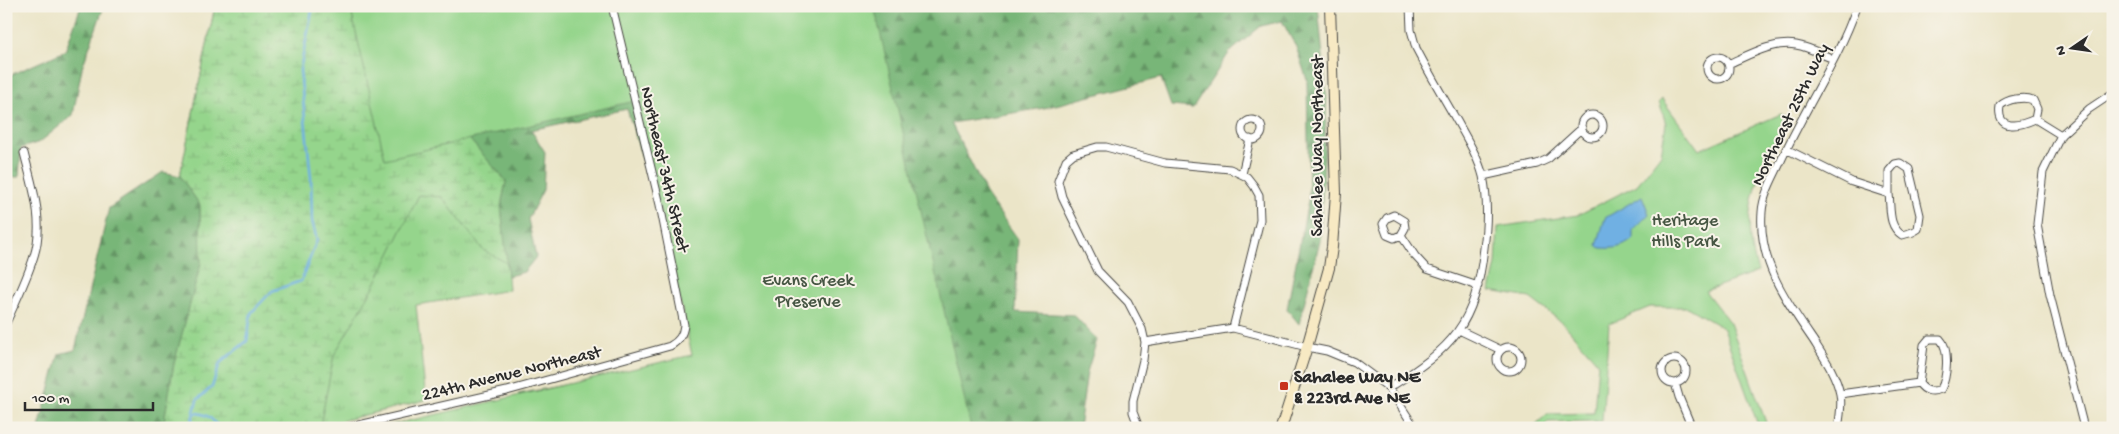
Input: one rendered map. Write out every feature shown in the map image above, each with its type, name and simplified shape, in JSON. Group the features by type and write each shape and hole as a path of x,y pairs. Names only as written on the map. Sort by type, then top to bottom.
{"main road":[{"name":"Sahalee Way Northeast","path":"1281,428 1307,348 1328,268 1335,222 1330,6"}],"street":[{"name":"Northeast 34th Street","path":"612,6 666,233 684,325 680,339"},
{"path":"1389,388 1427,364 1459,330 1475,300 1486,237 1487,210 1483,176 1472,149 1416,48 1411,30 1410,6"},
{"name":"Northeast 25th Way","path":"1838,428 1840,394 1829,366 1777,286 1769,267 1764,244 1762,211 1766,195 1786,148 1857,6"},
{"path":"1728,64 1764,49 1784,44 1804,47 1832,59"},
{"path":"2084,428 2050,295 2037,224 2043,172 2061,135 2089,108 2113,93"},
{"path":"2035,119 2037,115 2036,105 2033,100 2027,97 2004,103 2000,106 2001,119 2004,124 2009,126 2035,119 2061,135"},
{"path":"1483,176 1537,164 1548,159 1582,128"},
{"path":"1242,174 1250,139"},
{"path":"1139,428 1134,417 1133,400 1142,367 1145,342 1142,329 1128,302 1098,271 1062,197 1058,181 1066,160 1073,154 1097,147 1106,147 1165,163 1230,169 1242,174 1254,186 1259,195 1260,220 1233,328"},
{"path":"1786,148 1852,182 1889,194"},
{"path":"6,323 35,254 37,237 34,195 24,153"},
{"path":"1900,163 1909,169 1920,216 1918,229 1902,235 1895,230 1892,225 1889,194 1890,171 1895,164 1900,163"},
{"path":"1401,235 1415,256 1427,269 1478,286"},
{"path":"1145,342 1233,328 1307,348 1328,350 1354,362 1389,388 1415,428"},
{"path":"1459,330 1500,350"},
{"name":"224th Avenue Northeast","path":"346,428 507,391 670,346 680,339"},
{"path":"1929,339 1940,339 1946,349 1945,380 1937,391 1930,392 1919,383 1924,345 1929,339"},
{"path":"1675,383 1692,428"},
{"path":"1840,394 1919,383"}],"green space":[{"path":"81,6 104,6 82,68 73,115 40,142 21,148 19,177 6,177 6,77 65,51"},
{"path":"215,6 505,234 509,290 416,305 426,400 313,428 163,428 200,205 180,176"},
{"path":"215,6 433,6 448,102 470,140 506,181 501,206 507,263 483,250 442,197 419,195 373,288 334,355 320,426 313,428 163,428 174,364 201,263 200,205 180,176"},
{"name":"Evans Creek Preserve","path":"350,6 874,6 971,428 378,428 692,355 635,101 385,159"},
{"name":"Evans Creek Preserve","path":"433,6 1318,6 1327,98 1320,240 1299,324 1287,309 1309,196 1307,80 1296,47 1282,21 1261,26 1229,53 1193,108 1171,106 1161,78 1044,108 951,123 988,197 1018,239 1015,312 1074,315 1097,340 1087,372 1079,428 640,428 526,412 518,394 716,355 713,156 647,174 627,109 531,130 545,152 543,190 528,219 536,257 524,272 508,276 501,206 506,181 470,140 448,102"},
{"name":"Heritage Hills Park","path":"1662,99 1699,150 1781,114 1788,118 1761,174 1751,210 1752,249 1758,272 1705,291 1730,323 1768,428 1759,428 1723,328 1687,307 1650,307 1609,324 1602,421 1548,422 1542,428 1532,428 1547,414 1594,413 1598,363 1563,323 1530,298 1490,291 1496,264 1498,227 1578,215 1637,185 1661,154 1666,124 1659,102"},
{"path":"163,172 180,176 200,205 201,263 174,364 163,428 39,428 59,354 75,350 109,208"}],"water":[{"path":"1642,196 1649,214 1633,230 1633,239 1618,247 1600,248 1597,245 1605,218"}],"waterway":[{"path":"190,428 197,400 212,387 220,363 247,341 251,313 272,291 301,281 317,240 312,221 311,178 300,70 313,6"},
{"path":"194,413 208,417 219,428"}],"place":[{"name":"Sahalee Way NE & 223rd Ave NE","path":"1284,386"}]}
